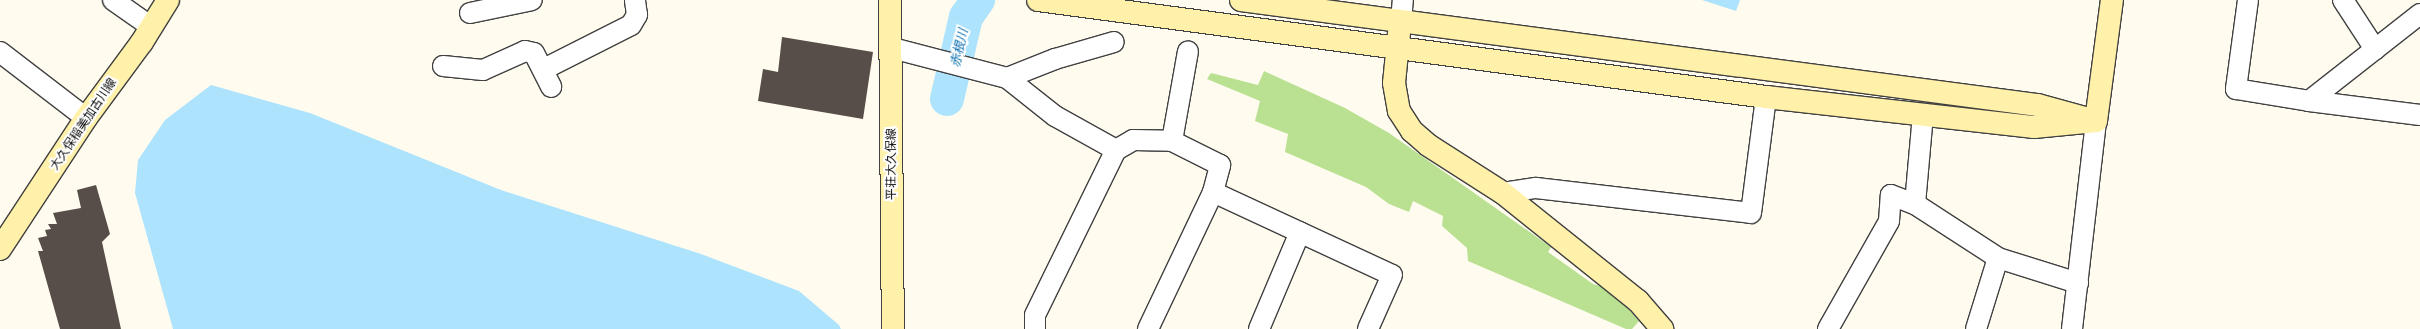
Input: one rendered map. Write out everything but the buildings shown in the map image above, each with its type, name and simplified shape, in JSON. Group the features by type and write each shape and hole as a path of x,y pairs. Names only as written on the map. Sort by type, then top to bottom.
{"street":[{"path":"113,0 150,26"},
{"name":"大久保稲美加古川線","path":"0,249 86,118 142,42 150,26 168,0"},
{"path":"470,13 532,0"},
{"path":"442,66 483,70 525,51 534,54 547,78 631,25 637,15 635,0"},
{"name":"平荘大久保線","path":"890,0 892,48 891,152 893,329"},
{"path":"1038,0 1398,46 1766,97 2034,128 2096,121"},
{"path":"1241,0 2038,105 2096,121"},
{"path":"1403,0 1394,83 1399,111 1412,131 1428,145 1503,193 1638,301 1662,329"},
{"path":"2072,329 2096,121 2112,0"},
{"path":"2248,0 2236,89 2309,101 2420,115"},
{"path":"2343,0 2375,49"},
{"path":"2309,101 2420,14"},
{"path":"1007,78 1055,59 1114,42"},
{"path":"892,48 1007,78 1055,116 1116,150"},
{"path":"1172,141 1188,51"},
{"path":"0,52 86,118"},
{"path":"1503,193 1536,188 1751,213 1766,97"},
{"path":"1915,204 1923,115"},
{"path":"1035,329 1035,315 1116,150 1133,140 1172,141 1220,165 1213,192 1148,329"},
{"path":"1213,192 1392,275 1368,329"},
{"path":"1828,329 1889,221 1891,195 1915,204 1998,258 2078,283"},
{"path":"1259,329 1300,232"},
{"path":"1976,329 1998,258"}],"green space":[{"path":"1264,71 1345,108 1389,133 1551,247 1548,252 1593,284 1604,287 1626,306 1639,321 1632,329 1626,329 1468,261 1467,248 1442,226 1443,216 1413,201 1409,212 1389,204 1366,187 1285,152 1288,134 1255,121 1260,101 1207,79 1211,73 1258,85"}],"water":[{"path":"1702,0 1740,0 1736,11"},
{"path":"211,85 310,113 501,190 701,254 799,291 839,325 841,329 173,329 135,193 138,160 165,120"}],"waterway":[{"name":"赤根川","path":"947,99 966,17 978,0"}]}
